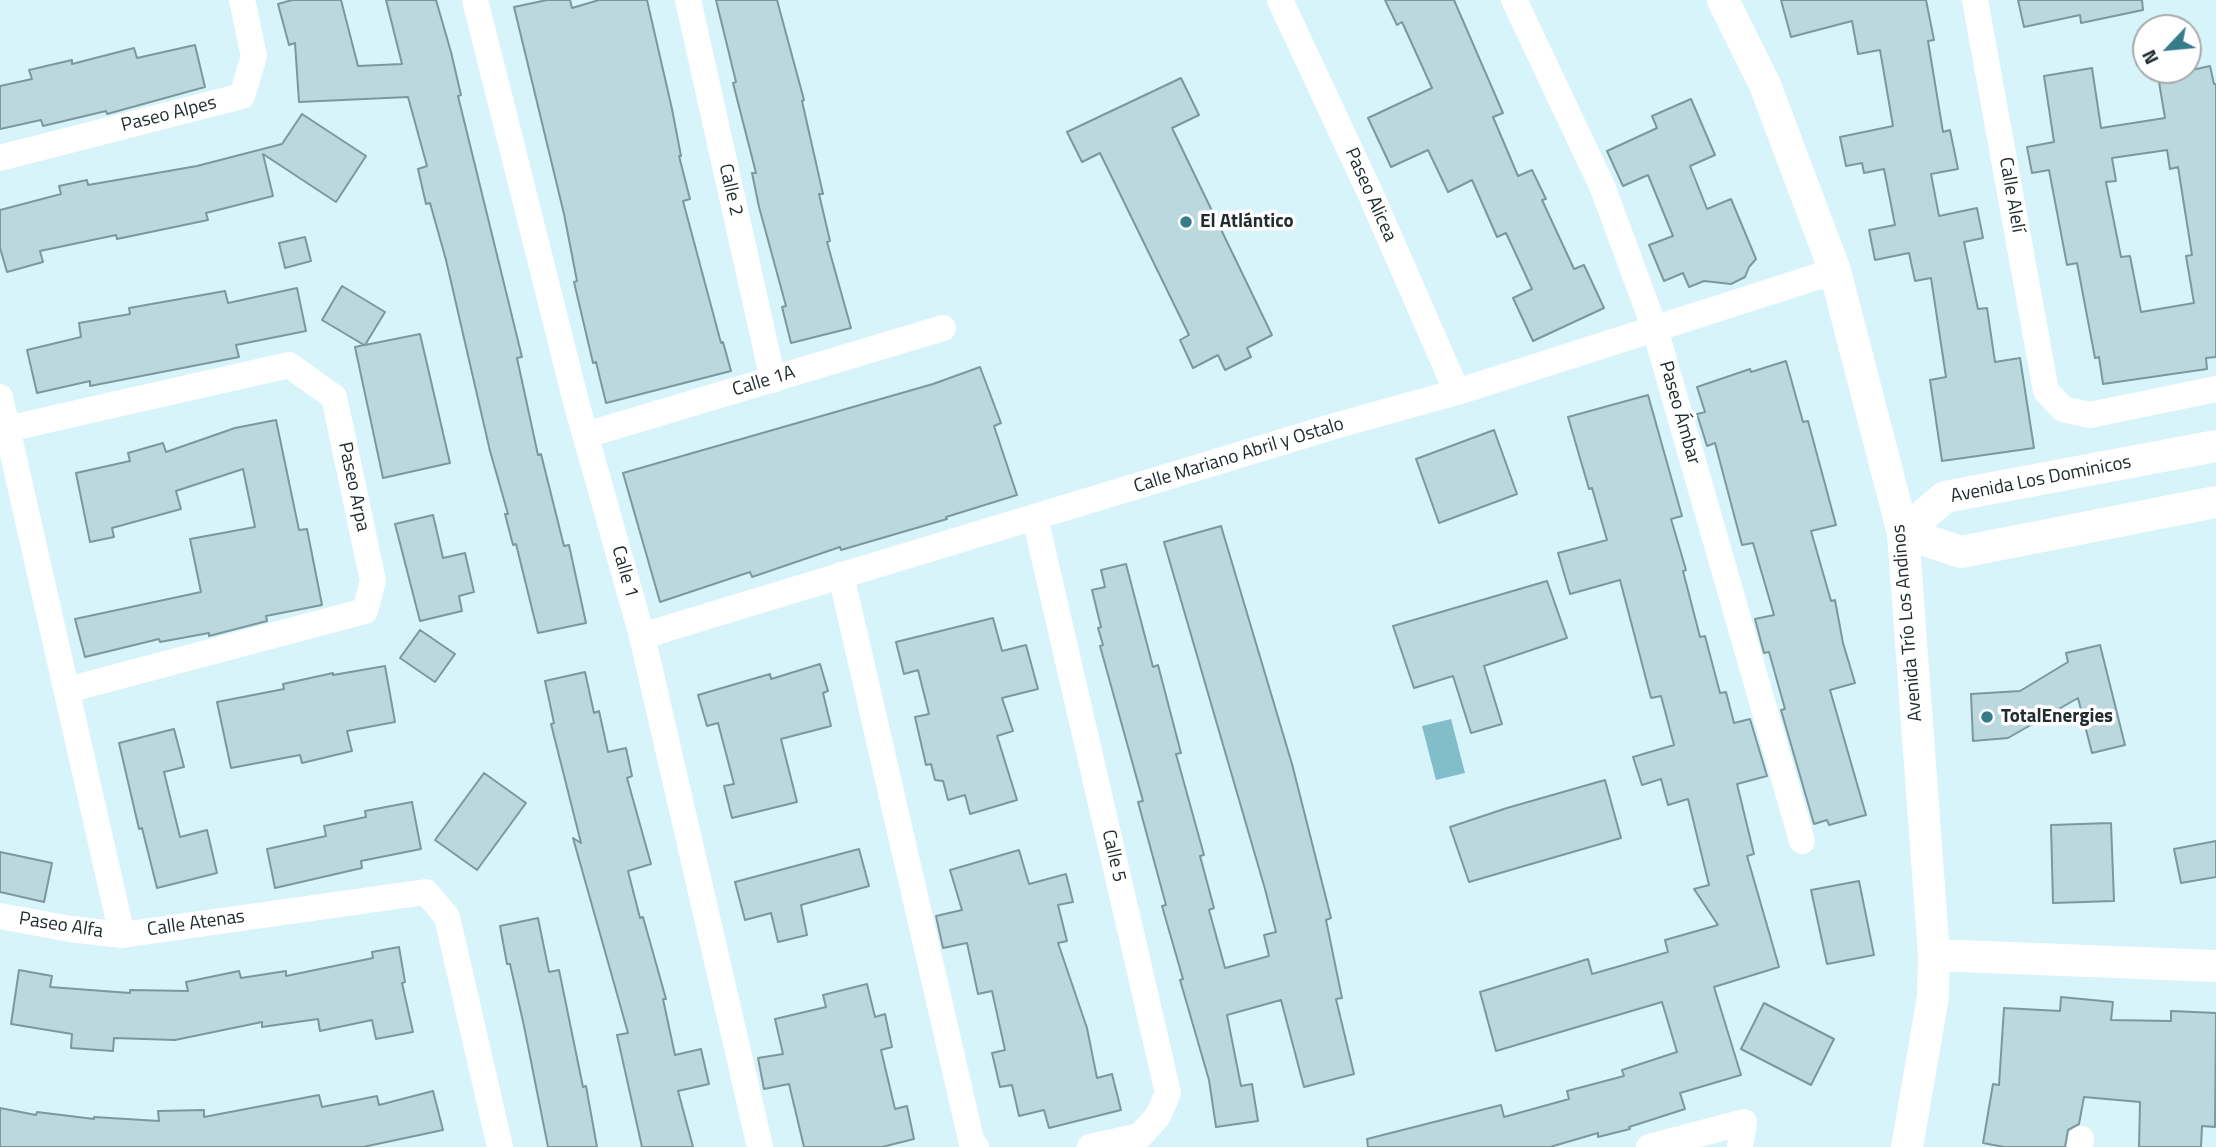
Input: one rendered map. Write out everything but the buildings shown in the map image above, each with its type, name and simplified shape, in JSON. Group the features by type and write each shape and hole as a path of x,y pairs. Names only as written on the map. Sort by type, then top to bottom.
{"street":[{"name":"Paseo Alpes","path":"0,158 242,96 254,56 242,0"},
{"name":"Calle 1","path":"475,0 586,435 642,636 760,1147"},
{"name":"Calle 2","path":"688,0 773,380"},
{"name":"Paseo Alicea","path":"1280,0 1371,195 1457,391"},
{"name":"Paseo Ámbar","path":"1514,0 1602,186 1655,329 1802,841"},
{"name":"Avenida Trío Los Andinos","path":"1723,0 1765,85 1835,271 1903,533 1934,955 1933,997 1907,1147"},
{"name":"Calle Alelí","path":"1975,0 2046,391 2063,409 2090,415 2216,389"},
{"name":"Calle Mariano Abril y Ostalo","path":"642,636 1457,391 1835,271"},
{"name":"Calle 1A","path":"586,435 943,328"},
{"name":"Paseo Arpa","path":"8,429 289,365 334,397 373,581 365,611 67,690"},
{"name":"Calle Atenas","path":"0,397 122,935 426,892 447,917 494,1146"},
{"name":"Avenida Los Dominicos","path":"1903,533 1945,497 2216,446"},
{"path":"1903,533 1961,552 2216,502"},
{"name":"Calle 5","path":"1035,519 1168,1093 1158,1116 1140,1136 1090,1147"},
{"path":"841,575 972,1144 976,1147"},
{"name":"Paseo Alfa","path":"0,916 122,935"},
{"path":"1934,955 2216,966"},
{"path":"1649,1147 1742,1135"}],"water":[{"path":"1451,719 1465,773 1436,780 1422,726"}],"place":[{"name":"El Atlántico","path":"1186,222"},
{"name":"TotalEnergies","path":"1987,717"}]}
